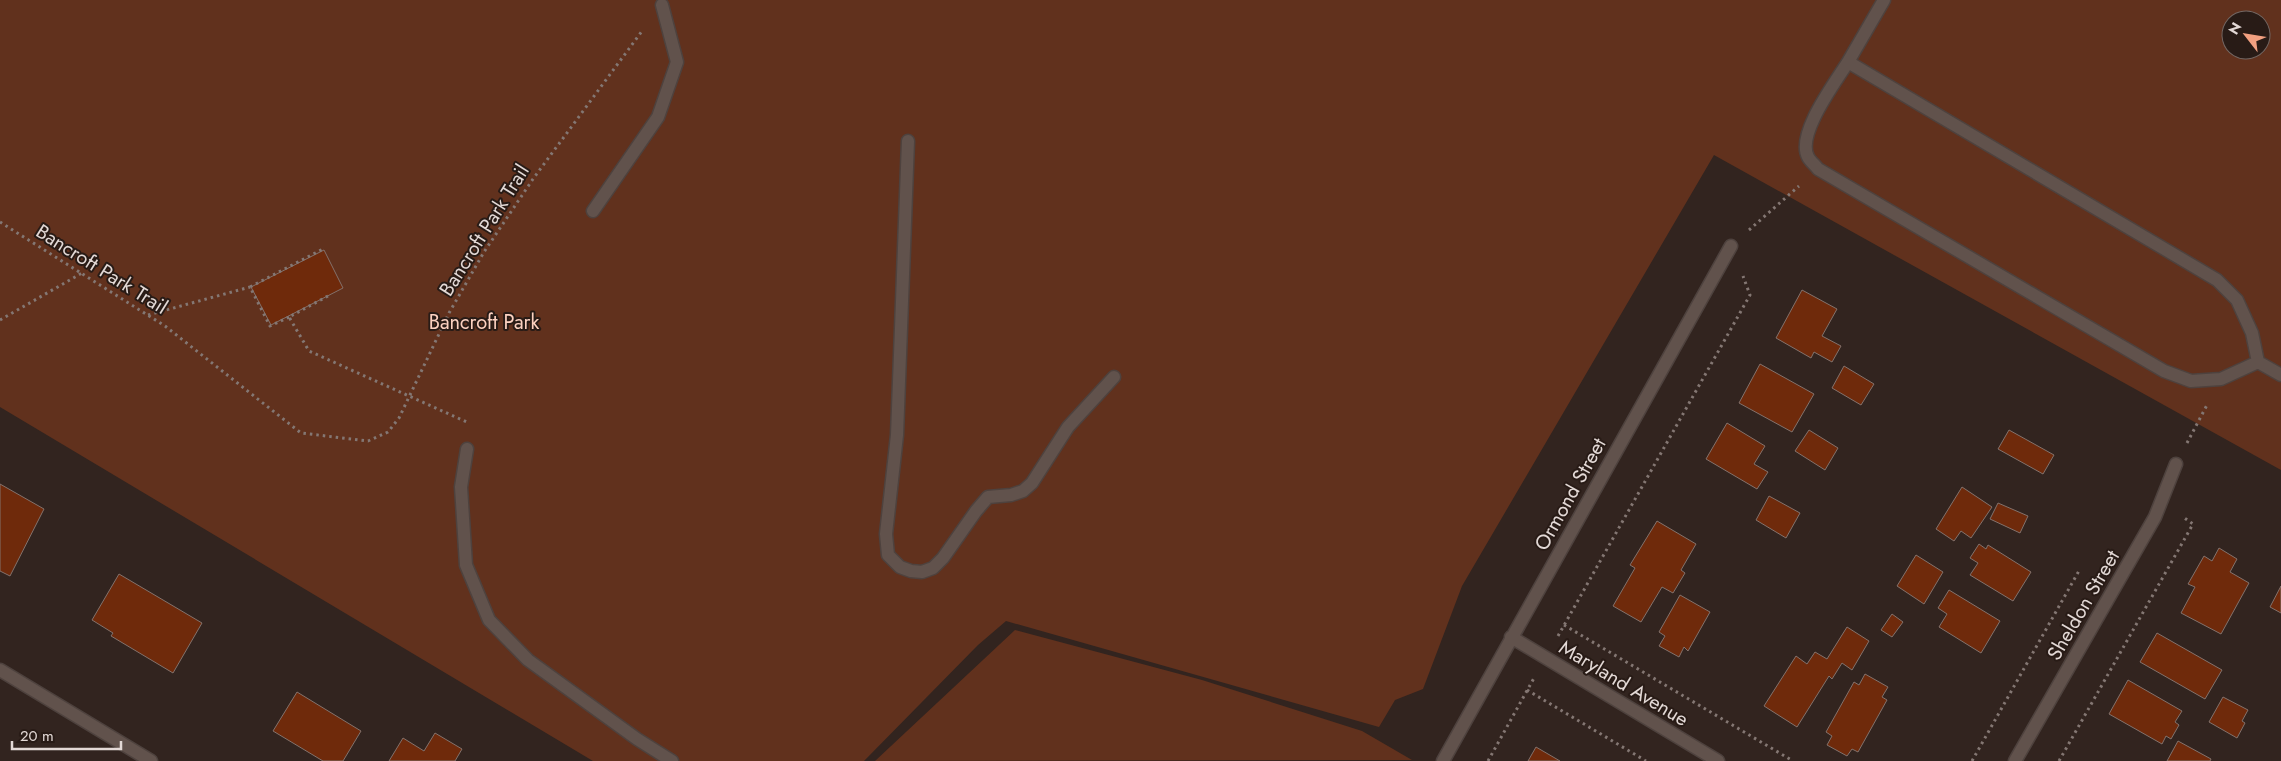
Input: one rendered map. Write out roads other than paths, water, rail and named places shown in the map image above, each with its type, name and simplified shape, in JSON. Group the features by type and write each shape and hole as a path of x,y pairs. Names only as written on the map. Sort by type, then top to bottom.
{"street":[{"path":"1884,0 1812,122 1805,139 1808,156 1818,169 2164,371 2191,381 2221,379 2258,362"},
{"path":"593,212 658,117 677,62 662,5"},
{"path":"1848,62 2217,280 2237,300 2252,333 2258,362 2281,376"},
{"path":"908,141 897,435 886,534 887,551 891,558 900,567 911,571 922,572 933,568 943,558 988,497 1011,495 1023,491 1032,483 1068,427 1114,377"},
{"name":"Ormond Street","path":"1442,761 1732,246"},
{"path":"467,450 461,487 466,565 489,620 528,660 637,739 672,761"},
{"name":"Sheldon Street","path":"2015,761 2155,517 2176,464"},
{"name":"Maryland Avenue","path":"1512,637 1718,761"},
{"path":"0,670 151,761"}],"park label":[{"name":"Bancroft Park","path":"484,322"}]}
